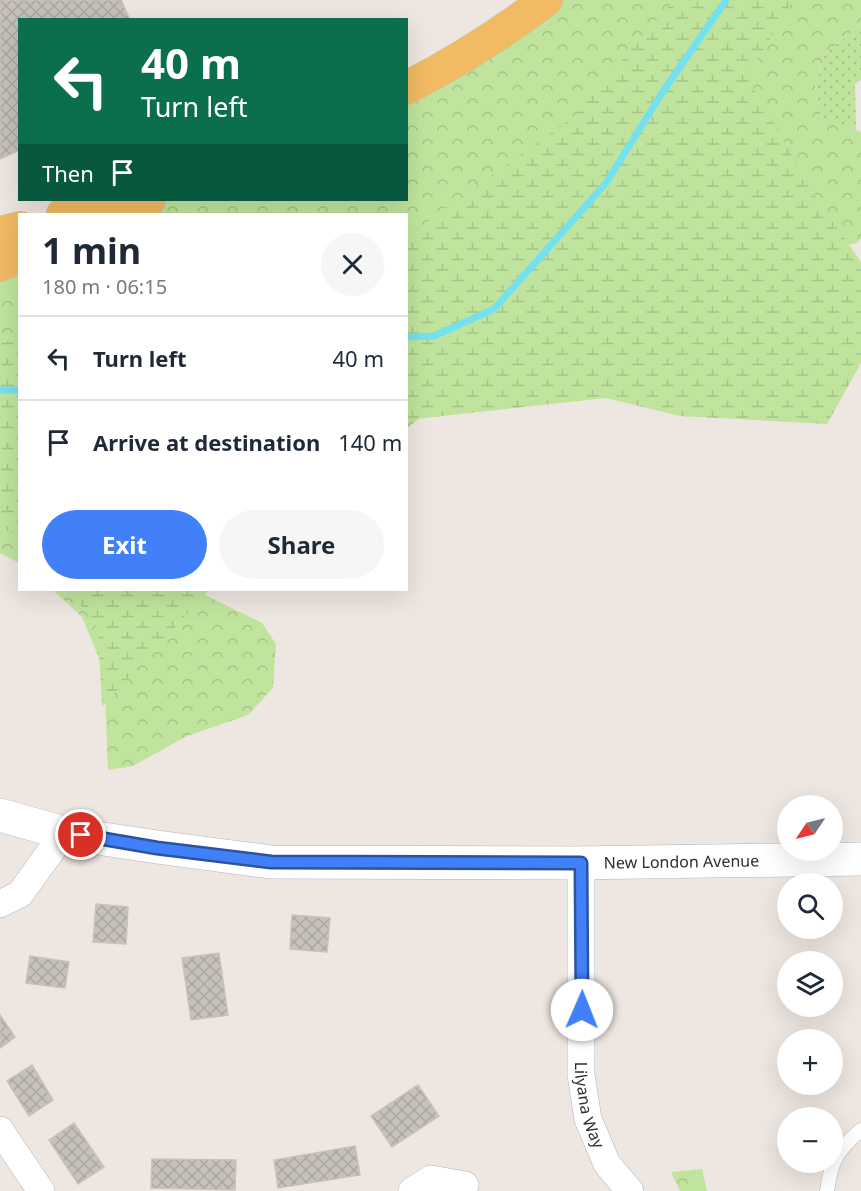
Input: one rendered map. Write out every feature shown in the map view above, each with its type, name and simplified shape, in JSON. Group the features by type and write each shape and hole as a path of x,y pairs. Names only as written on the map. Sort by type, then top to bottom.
{"main road":[{"path":"408,87 444,68 546,0"},
{"path":"66,213 108,201"},
{"path":"115,213 146,201"},
{"path":"0,233 18,228"},
{"path":"0,257 18,251"},
{"path":"0,265 18,257"},
{"name":"New London Avenue","path":"0,815 64,833 157,848 271,862 581,863 861,859"}],"street":[{"path":"0,904 20,894 64,833"},
{"name":"Lilyana Way","path":"581,863 581,1075 588,1119 607,1164 630,1191"},
{"path":"0,1130 41,1191"},
{"path":"412,1191 431,1179 465,1185"}],"lane":[{"path":"827,1191 830,1168 846,1143 861,1131"}],"green space":[{"path":"541,0 861,0 861,24 825,54 815,86 821,117 861,132 861,239 856,243 820,251 465,383 408,427 408,213 107,213 139,201 408,201 408,87"},
{"path":"674,0 793,0 747,77 817,199 861,262 861,363 827,424 680,416 606,398 408,420 408,235 572,118"},
{"path":"861,24 861,80 855,84 856,131 821,117 815,86 825,54"},
{"path":"18,253 18,562 0,553 0,264"},
{"path":"18,339 18,535 0,528 0,343"},
{"path":"54,591 202,591 201,593 262,623 276,644 273,688 248,715 187,736 133,766 108,770 104,670 82,617"},
{"path":"70,591 208,591 102,707 98,628"},
{"path":"702,1169 707,1191 680,1191 671,1172"}],"building":[{"path":"0,0 121,0 129,18 18,18 18,151 0,159"},
{"path":"96,904 128,907 126,944 93,942"},
{"path":"292,915 330,918 327,952 290,949"},
{"path":"219,953 228,1015 191,1020 182,958"},
{"path":"30,956 69,962 65,988 26,983"},
{"path":"0,1015 15,1037 0,1048"},
{"path":"32,1065 53,1100 29,1116 7,1081"},
{"path":"418,1085 439,1116 392,1147 371,1116"},
{"path":"74,1123 104,1167 78,1184 49,1140"},
{"path":"355,1146 360,1175 278,1188 274,1160"},
{"path":"152,1159 236,1160 235,1190 151,1188"}],"waterway":[{"path":"408,337 434,336 494,309 606,183 660,96 726,0"},
{"path":"0,390 18,390"}],"route":[{"path":"81,835 157,848 271,862 581,863 582,1010"}]}
